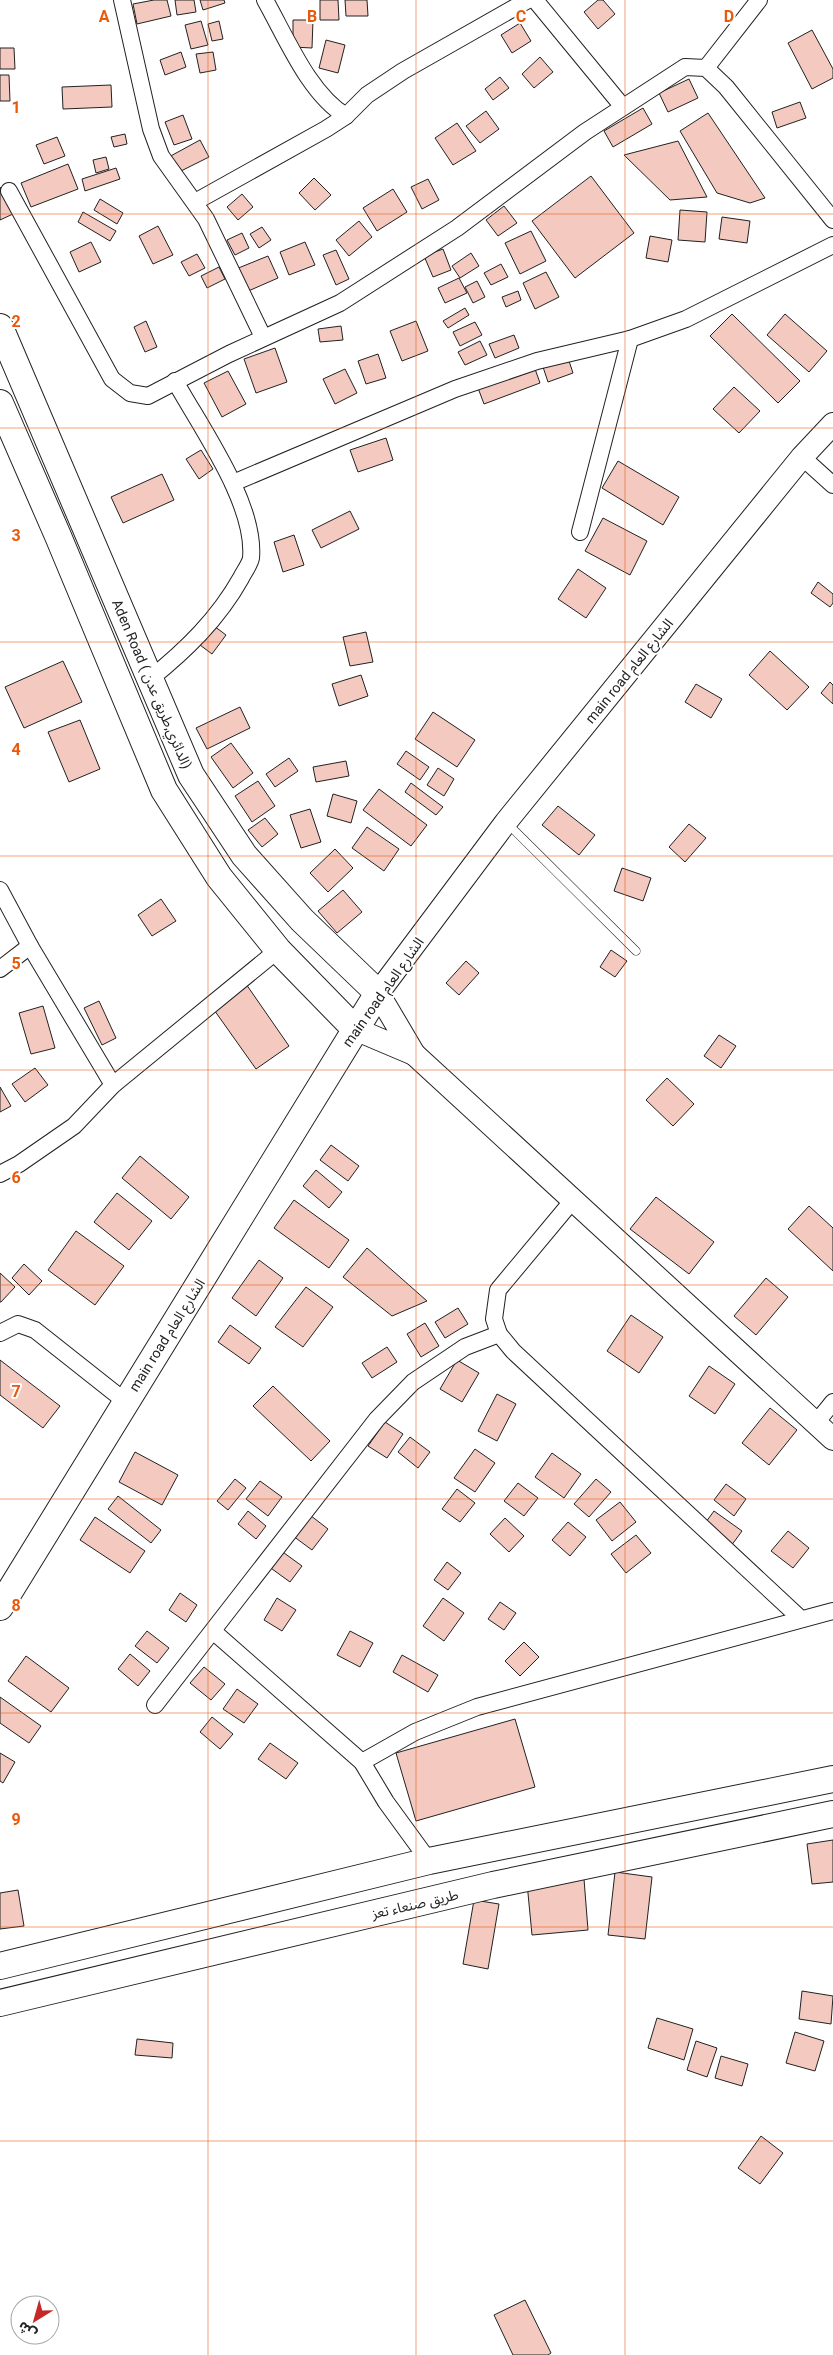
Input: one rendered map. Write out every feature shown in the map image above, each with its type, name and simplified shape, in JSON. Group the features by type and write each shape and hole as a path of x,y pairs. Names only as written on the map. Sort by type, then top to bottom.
{"highway":[{"name":"Aden Road ( الدائري,طريق عدن)","path":"0,327 191,775 244,855 302,920 378,993"},
{"name":"Aden Road ( الدائري,طريق عدن)","path":"0,404 58,536 164,790 219,877 278,950 355,1029"},
{"path":"58,536 83,522"},
{"path":"164,790 191,775"},
{"name":"main road الشارع العام","path":"0,1607 378,993"},
{"path":"0,1966 430,1861 833,1779"},
{"name":"طريق صنعاء تعز","path":"0,2003 493,1885 833,1814"}],"main road":[{"name":"main road الشارع العام","path":"378,993 506,822 802,457 833,424"},
{"path":"378,993 414,1054 833,1439"},
{"path":"355,1029 414,1054"}],"street":[{"path":"122,0 154,138 161,156 206,219 264,337"},
{"path":"265,0 311,80 331,107 346,116"},
{"path":"195,202 326,129 346,116 367,95 403,71 528,0"},
{"path":"535,0 623,107"},
{"path":"706,68 759,0"},
{"path":"9,191 112,379 130,394 148,396 264,337 340,303 457,228 585,132 685,67 706,68 726,86 833,220"},
{"path":"233,484 455,390 537,361 630,339 686,319 833,245"},
{"path":"580,532 630,339"},
{"path":"150,679 178,657 226,604 251,559 248,521 233,484 175,381"},
{"path":"802,457 833,485"},
{"path":"0,890 30,946 113,1085"},
{"path":"0,969 30,946"},
{"path":"0,1174 20,1164 74,1126 113,1085 278,950"},
{"path":"573,1200 498,1290 494,1320 499,1334 513,1351 801,1619"},
{"path":"0,1333 18,1324 35,1330 126,1402"},
{"path":"155,1705 214,1632 371,1427 413,1382 465,1347 499,1334"},
{"path":"816,1423 833,1402"},
{"path":"362,1762 415,1732 477,1707 833,1611"},
{"path":"214,1632 362,1762 386,1802 430,1861"}],"lane":[{"path":"506,822 636,951"}],"building":[{"path":"154,0 167,0 171,16 137,24 133,4"},
{"path":"175,0 194,0 196,12 177,15"},
{"path":"200,0 224,0 225,3 203,10"},
{"path":"320,0 338,0 339,20 320,20"},
{"path":"345,0 367,0 368,16 346,16"},
{"path":"598,0 603,0 615,14 598,29 584,12"},
{"path":"293,20 313,20 312,48 293,47"},
{"path":"201,21 208,45 191,49 185,25"},
{"path":"219,21 223,39 212,41 208,24"},
{"path":"520,23 531,41 512,53 501,35"},
{"path":"812,30 833,69 833,78 812,89 788,43"},
{"path":"326,40 345,45 338,73 319,68"},
{"path":"0,48 14,48 15,69 0,69"},
{"path":"181,52 186,67 165,75 160,60"},
{"path":"213,52 216,70 200,73 196,54"},
{"path":"540,57 553,72 534,88 522,74"},
{"path":"0,75 9,75 10,101 0,101"},
{"path":"500,77 509,88 493,100 485,89"},
{"path":"689,79 698,98 668,112 659,93"},
{"path":"111,85 112,107 63,109 62,87"},
{"path":"800,102 806,118 777,128 772,112"},
{"path":"643,108 652,124 613,147 604,131"},
{"path":"486,111 499,129 480,143 466,126"},
{"path":"708,113 765,198 750,203 717,193 680,131"},
{"path":"183,115 192,139 174,145 165,122"},
{"path":"457,123 476,151 453,165 435,138"},
{"path":"125,134 127,144 114,147 111,137"},
{"path":"57,137 65,156 44,164 36,145"},
{"path":"200,140 209,157 175,174 167,158"},
{"path":"678,141 707,197 670,200 624,155"},
{"path":"106,157 109,169 96,173 93,160"},
{"path":"68,164 78,189 31,207 21,183"},
{"path":"116,168 120,179 85,191 82,179"},
{"path":"591,176 634,233 575,278 532,221"},
{"path":"314,178 331,195 315,210 299,193"},
{"path":"428,179 439,200 422,209 411,187"},
{"path":"0,187 13,214 0,220"},
{"path":"393,189 407,212 377,231 363,208"},
{"path":"242,194 253,207 238,220 227,207"},
{"path":"100,199 123,213 117,224 94,210"},
{"path":"504,206 517,223 498,236 486,220"},
{"path":"680,210 707,212 705,242 678,240"},
{"path":"83,212 116,231 110,241 78,222"},
{"path":"722,217 750,221 747,243 719,239"},
{"path":"359,221 372,237 349,256 336,240"},
{"path":"158,226 173,255 153,264 139,236"},
{"path":"262,227 271,240 259,248 250,234"},
{"path":"531,231 546,261 520,274 505,243"},
{"path":"242,233 249,248 235,255 227,240"},
{"path":"650,236 672,240 668,262 646,258"},
{"path":"91,242 101,262 79,272 70,252"},
{"path":"305,242 315,265 289,275 280,252"},
{"path":"443,249 451,270 433,277 424,256"},
{"path":"336,250 349,279 336,285 323,255"},
{"path":"471,253 479,266 460,278 452,266"},
{"path":"197,254 205,268 189,276 181,262"},
{"path":"268,256 278,278 246,292 236,269"},
{"path":"501,264 508,277 491,285 484,273"},
{"path":"219,267 225,279 207,288 201,276"},
{"path":"546,272 559,297 535,309 523,283"},
{"path":"459,278 467,293 445,303 438,288"},
{"path":"477,281 485,297 473,303 465,287"},
{"path":"518,291 521,300 506,307 502,297"},
{"path":"465,308 469,315 448,328 443,321"},
{"path":"732,314 800,381 778,403 710,336"},
{"path":"785,314 827,351 809,372 767,335"},
{"path":"146,321 157,347 145,352 134,327"},
{"path":"416,321 428,351 402,361 390,331"},
{"path":"475,322 482,335 460,346 453,332"},
{"path":"341,326 343,340 320,342 318,329"},
{"path":"514,335 519,348 495,358 489,344"},
{"path":"480,341 487,355 465,365 458,352"},
{"path":"275,348 287,382 256,393 244,359"},
{"path":"378,354 386,378 366,384 358,361"},
{"path":"568,358 573,373 548,382 543,367"},
{"path":"534,366 540,383 484,404 478,388"},
{"path":"345,369 357,393 335,404 323,379"},
{"path":"228,371 246,404 222,417 204,383"},
{"path":"734,387 760,411 739,433 713,409"},
{"path":"386,438 393,460 358,472 350,450"},
{"path":"201,450 213,469 199,479 186,459"},
{"path":"618,461 679,497 663,525 602,488"},
{"path":"162,474 174,500 123,523 111,497"},
{"path":"350,511 359,529 321,548 312,530"},
{"path":"603,518 647,541 630,575 585,551"},
{"path":"294,535 304,565 283,572 274,542"},
{"path":"578,569 606,588 586,618 558,599"},
{"path":"818,582 833,594 833,603 830,607 811,593"},
{"path":"214,626 226,635 212,654 200,645"},
{"path":"366,632 373,662 350,666 343,637"},
{"path":"770,651 809,687 787,710 749,675"},
{"path":"63,661 82,702 24,728 5,687"},
{"path":"361,675 368,696 339,706 332,684"},
{"path":"830,682 833,685 833,704 821,693"},
{"path":"696,684 722,699 711,718 685,702"},
{"path":"240,707 250,728 207,749 196,728"},
{"path":"433,712 475,740 457,767 415,739"},
{"path":"80,720 100,769 69,782 48,732"},
{"path":"231,743 253,773 233,788 211,757"},
{"path":"406,751 429,767 420,780 397,764"},
{"path":"289,758 298,771 275,787 266,774"},
{"path":"346,761 349,776 316,782 313,767"},
{"path":"438,768 454,779 444,796 427,785"},
{"path":"258,781 275,806 252,822 235,796"},
{"path":"411,783 443,807 436,815 405,792"},
{"path":"379,789 427,825 411,846 363,810"},
{"path":"333,794 357,801 351,823 327,816"},
{"path":"558,806 595,835 579,855 542,825"},
{"path":"310,809 321,842 301,848 290,815"},
{"path":"265,818 278,834 262,847 248,830"},
{"path":"689,824 706,838 685,862 669,847"},
{"path":"367,827 399,849 384,871 352,848"},
{"path":"335,849 353,868 328,892 310,873"},
{"path":"622,868 651,878 643,901 614,891"},
{"path":"343,890 362,912 337,933 318,911"},
{"path":"161,899 176,921 152,936 138,915"},
{"path":"611,950 627,961 615,977 600,967"},
{"path":"466,961 479,973 459,995 446,983"},
{"path":"246,984 289,1046 256,1069 212,1007"},
{"path":"99,1001 116,1038 102,1045 84,1008"},
{"path":"43,1006 55,1048 31,1054 19,1013"},
{"path":"719,1035 736,1046 721,1068 704,1056"},
{"path":"35,1068 48,1085 25,1102 12,1084"},
{"path":"667,1078 694,1104 673,1126 646,1100"},
{"path":"0,1087 11,1106 0,1112"},
{"path":"331,1145 359,1166 348,1181 320,1160"},
{"path":"140,1156 189,1197 171,1219 122,1178"},
{"path":"316,1170 342,1192 329,1208 303,1186"},
{"path":"117,1193 152,1221 129,1250 94,1222"},
{"path":"656,1197 714,1242 689,1274 630,1229"},
{"path":"294,1200 349,1240 329,1268 274,1228"},
{"path":"809,1206 833,1228 833,1271 788,1229"},
{"path":"76,1231 124,1266 95,1305 48,1270"},
{"path":"367,1248 427,1301 392,1316 343,1277"},
{"path":"259,1260 283,1278 256,1316 232,1298"},
{"path":"24,1264 42,1281 29,1295 12,1278"},
{"path":"0,1273 15,1287 1,1302 0,1302"},
{"path":"766,1278 788,1297 756,1335 734,1316"},
{"path":"306,1287 333,1307 303,1347 275,1327"},
{"path":"458,1308 468,1324 445,1338 435,1322"},
{"path":"631,1315 663,1337 639,1373 607,1351"},
{"path":"425,1323 439,1346 421,1357 407,1334"},
{"path":"230,1325 261,1348 249,1364 218,1342"},
{"path":"387,1347 397,1362 372,1378 362,1363"},
{"path":"0,1360 60,1406 43,1428 0,1395"},
{"path":"457,1360 479,1373 462,1402 440,1389"},
{"path":"709,1366 735,1384 715,1414 689,1396"},
{"path":"273,1386 330,1441 311,1461 253,1406"},
{"path":"497,1394 516,1404 497,1441 478,1431"},
{"path":"770,1408 797,1430 769,1465 742,1443"},
{"path":"385,1422 403,1434 387,1458 368,1446"},
{"path":"410,1437 430,1452 418,1468 398,1452"},
{"path":"475,1449 495,1463 475,1492 454,1478"},
{"path":"135,1452 178,1475 162,1505 119,1482"},
{"path":"552,1453 581,1474 564,1498 535,1477"},
{"path":"235,1479 246,1488 228,1510 217,1501"},
{"path":"596,1479 611,1492 589,1517 574,1504"},
{"path":"260,1481 282,1497 268,1516 246,1499"},
{"path":"518,1483 538,1498 524,1516 504,1501"},
{"path":"726,1484 746,1499 734,1516 714,1500"},
{"path":"457,1489 475,1503 460,1522 442,1509"},
{"path":"118,1496 161,1530 151,1543 108,1509"},
{"path":"620,1502 636,1522 612,1541 596,1520"},
{"path":"248,1511 266,1526 256,1539 238,1524"},
{"path":"714,1511 742,1531 731,1546 703,1526"},
{"path":"306,1512 328,1529 312,1550 289,1533"},
{"path":"95,1517 145,1551 130,1573 80,1540"},
{"path":"505,1518 524,1536 509,1552 490,1534"},
{"path":"568,1522 586,1537 570,1556 552,1540"},
{"path":"788,1531 809,1548 793,1568 771,1551"},
{"path":"636,1535 651,1553 626,1573 611,1554"},
{"path":"280,1550 302,1566 290,1582 268,1566"},
{"path":"447,1562 461,1573 448,1590 434,1580"},
{"path":"180,1593 197,1605 186,1622 169,1610"},
{"path":"277,1598 296,1610 282,1631 264,1620"},
{"path":"443,1598 464,1613 444,1641 423,1626"},
{"path":"500,1602 516,1613 504,1630 488,1619"},
{"path":"147,1631 169,1648 157,1663 135,1646"},
{"path":"350,1631 373,1643 360,1667 337,1655"},
{"path":"524,1642 539,1657 520,1676 505,1661"},
{"path":"130,1654 150,1671 138,1686 118,1669"},
{"path":"402,1655 438,1675 428,1692 393,1672"},
{"path":"26,1656 69,1688 51,1712 8,1681"},
{"path":"204,1667 225,1684 211,1700 190,1683"},
{"path":"237,1689 258,1704 244,1723 223,1709"},
{"path":"0,1697 41,1726 29,1743 0,1723"},
{"path":"212,1717 233,1734 220,1749 200,1732"},
{"path":"515,1719 535,1787 416,1821 396,1753"},
{"path":"270,1743 298,1763 286,1779 258,1759"},
{"path":"0,1753 15,1762 3,1783 0,1781"},
{"path":"833,1840 833,1882 812,1884 807,1844"},
{"path":"615,1872 652,1877 645,1939 608,1935"},
{"path":"584,1879 588,1930 532,1935 527,1883"},
{"path":"18,1890 24,1926 0,1929 0,1893"},
{"path":"474,1900 499,1904 488,1969 463,1964"},
{"path":"802,1991 833,1996 831,2024 799,2019"},
{"path":"657,2018 693,2029 684,2060 648,2048"},
{"path":"795,2032 824,2041 815,2071 786,2063"},
{"path":"137,2039 173,2043 172,2058 135,2055"},
{"path":"696,2041 717,2048 707,2077 687,2070"},
{"path":"721,2056 748,2064 742,2086 715,2078"},
{"path":"761,2136 783,2153 760,2184 738,2168"},
{"path":"525,2300 551,2353 548,2355 513,2355 494,2315"}]}
